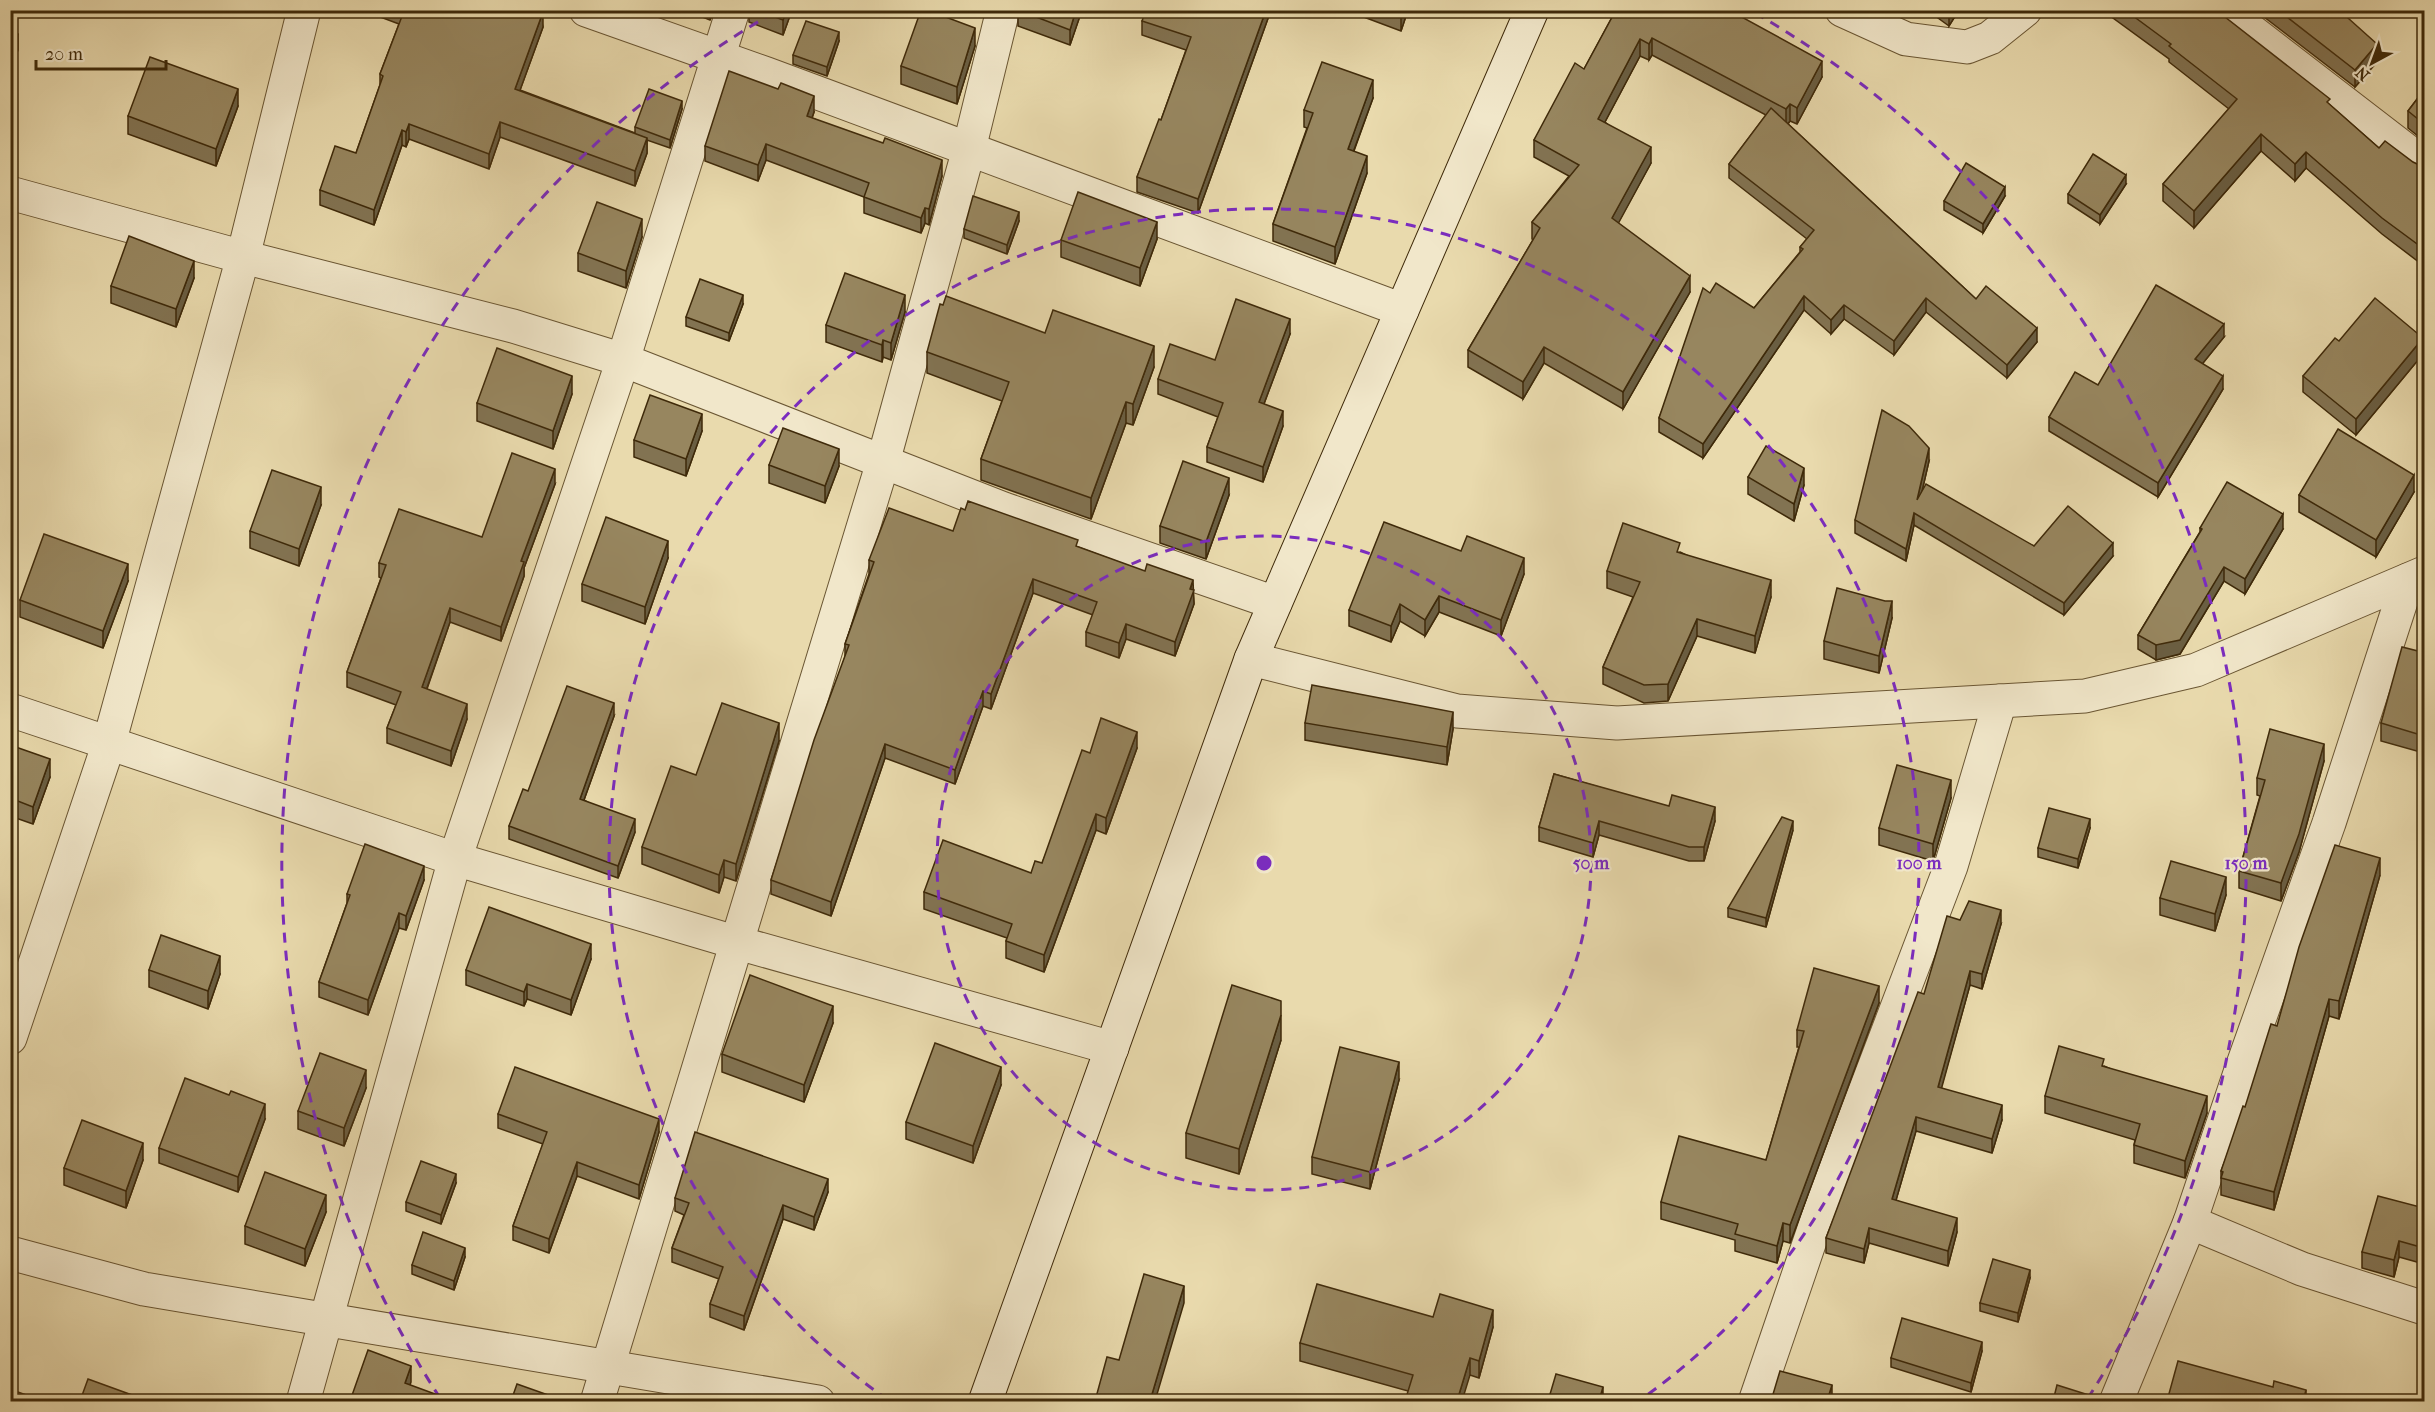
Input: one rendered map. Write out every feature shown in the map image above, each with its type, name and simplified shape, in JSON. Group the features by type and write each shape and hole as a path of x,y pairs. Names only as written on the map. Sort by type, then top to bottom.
{"street":[{"path":"10,1038 109,743 243,257 304,10"},
{"path":"586,10 718,56 1402,310"},
{"path":"303,1401 328,1319 455,859 623,360 733,10"},
{"path":"597,1401 883,462 969,149 1003,10"},
{"path":"985,1401 1251,659 1532,10"},
{"path":"1842,10 1906,39 1967,47 1990,38 2025,10"},
{"path":"2224,10 2424,164"},
{"path":"10,193 243,257 513,326 623,360 1004,509 1275,603"},
{"path":"1251,659 1456,711 1617,723 2085,696 2196,670 2416,576"},
{"path":"2116,1401 2190,1222 2240,1073 2416,576"},
{"path":"1755,1401 1826,1194 1951,866 2000,701"},
{"path":"10,710 455,859 738,943 1112,1048"},
{"path":"2190,1222 2302,1269 2424,1308"},
{"path":"10,1253 144,1289 818,1401"}],"building":[{"path":"403,10 539,10 543,12 515,89 647,138 635,171 500,122 489,154 409,124 406,132 402,130 374,210 320,190 335,146 356,153 383,76 380,74"},
{"path":"757,10 787,10 783,20"},
{"path":"921,10 927,10 975,28 957,87 901,66"},
{"path":"1018,10 1076,10 1070,30"},
{"path":"1146,10 1266,10 1198,199 1137,177 1159,119 1161,120 1191,37 1142,21"},
{"path":"1385,10 1403,10 1401,16"},
{"path":"1616,10 1729,10 1822,61 1797,108 1790,104 1786,109 1652,38 1649,44 1640,39 1598,119 1651,147 1612,218 1690,276 1623,392 1544,347 1523,382 1468,350 1540,228 1532,222 1579,165 1534,140 1575,63 1584,69"},
{"path":"2125,10 2216,10 2330,99 2327,102 2379,148 2385,141 2413,162 2424,165 2424,249 2382,218 2306,152 2295,164 2261,134 2194,211 2163,184 2237,99 2169,46 2171,44"},
{"path":"2278,10 2339,10 2377,44 2355,70"},
{"path":"806,21 839,32 827,67 793,55"},
{"path":"10,31 18,34 10,54"},
{"path":"150,57 238,89 216,149 128,116"},
{"path":"1322,62 1373,80 1348,149 1367,156 1335,247 1273,224 1313,113 1304,110"},
{"path":"729,71 778,89 781,83 814,96 807,116 883,143 885,138 942,160 929,209 925,208 921,218 864,197 869,183 766,144 758,165 705,146"},
{"path":"649,89 682,101 670,140 635,127"},
{"path":"2424,90 2424,124 2408,111"},
{"path":"1771,108 1976,299 1986,286 2037,328 2007,365 1926,298 1894,341 1844,305 1831,320 1804,296 1703,444 1659,418 1703,288 1710,293 1716,283 1754,308 1803,249 1800,247 1814,230 1729,164"},
{"path":"2093,154 2126,175 2100,215 2068,194"},
{"path":"1966,163 2005,187 1983,224 1944,201"},
{"path":"1078,192 1157,222 1140,268 1061,240"},
{"path":"973,196 1019,212 1007,245 964,229"},
{"path":"597,202 642,219 626,271 578,253"},
{"path":"129,236 194,261 176,309 111,286"},
{"path":"845,273 905,295 891,343 883,340 882,345 826,325"},
{"path":"700,279 743,295 729,333 686,317"},
{"path":"2156,285 2224,324 2195,359 2223,376 2158,483 2049,417 2075,372 2098,385"},
{"path":"946,296 1045,333 1053,310 1154,346 1133,404 1126,402 1091,498 981,459 1009,382 927,352 940,304 943,305"},
{"path":"2375,298 2423,338 2356,419 2303,376 2335,338 2339,341"},
{"path":"1236,299 1290,319 1259,402 1283,411 1263,467 1207,447 1223,403 1158,379 1170,344 1215,360"},
{"path":"497,348 572,376 553,431 477,403"},
{"path":"650,395 702,414 686,459 634,440"},
{"path":"1882,410 1909,426 1929,448 1917,500 1926,484 2034,546 2068,506 2113,543 2064,603 1914,513 1906,549 1855,520"},
{"path":"783,428 839,449 825,486 769,465"},
{"path":"2338,429 2414,475 2376,540 2299,495"},
{"path":"1766,446 1804,468 1794,504 1748,477"},
{"path":"512,453 555,469 521,561 524,562 501,627 450,608 422,687 467,704 451,751 387,728 401,692 347,672 386,565 379,563 399,509 482,537"},
{"path":"1183,461 1229,478 1206,542 1160,526"},
{"path":"272,470 321,487 299,549 250,531"},
{"path":"2227,482 2283,514 2245,579 2224,567 2180,640 2156,645 2138,635 2202,529 2200,528"},
{"path":"968,501 1078,540 1076,546 1145,571 1147,564 1193,580 1190,589 1194,590 1175,642 1126,624 1119,643 1086,632 1097,602 1033,579 991,694 983,691 955,770 885,744 831,902 771,880 814,740 849,645 845,644 874,562 869,560 889,508 953,531 961,508 965,510"},
{"path":"606,517 668,541 645,607 582,584"},
{"path":"1384,522 1461,551 1467,536 1524,558 1501,620 1439,596 1425,620 1400,604 1391,626 1349,610"},
{"path":"1623,523 1680,543 1677,552 1771,580 1755,636 1697,619 1668,684 1644,685 1603,667 1640,582 1607,571"},
{"path":"44,534 128,564 103,631 20,600"},
{"path":"1837,588 1892,601 1879,656 1824,641"},
{"path":"2424,626 2424,736 2381,723 2402,647 2418,651"},
{"path":"1312,685 1453,712 1447,747 1305,723"},
{"path":"567,686 614,703 580,799 635,819 618,866 509,826 523,789 528,791"},
{"path":"722,703 779,723 736,864 724,860 719,875 642,847 671,766 696,775"},
{"path":"1101,718 1137,732 1106,818 1096,814 1044,955 1006,941 1012,924 924,892 943,840 1031,873 1035,861 1042,863 1082,750 1090,753"},
{"path":"2270,729 2324,744 2299,834 2281,883 2239,871 2265,780 2257,778"},
{"path":"10,745 50,759 33,807 10,798"},
{"path":"1897,765 1951,780 1933,844 1879,828"},
{"path":"1554,774 1669,806 1672,795 1715,807 1704,847 1689,847 1599,821 1593,843 1539,827"},
{"path":"2049,808 2090,819 2078,859 2038,848"},
{"path":"1782,817 1793,821 1766,918 1728,908"},
{"path":"365,844 424,866 406,916 399,913 368,1000 319,982 350,895 347,894"},
{"path":"2335,845 2380,858 2339,1001 2329,999 2274,1192 2221,1178 2223,1172 2221,1171 2243,1106 2245,1107 2271,1024 2277,1026 2299,947"},
{"path":"2171,861 2226,877 2215,914 2160,898"},
{"path":"1969,901 2001,910 1982,974 1970,971 1938,1087 2002,1105 1992,1139 1916,1117 1892,1199 1957,1218 1948,1251 1869,1228 1864,1249 1826,1238 1918,992 1924,994 1947,916 1960,920"},
{"path":"489,907 591,944 571,1000 527,984 524,992 466,970"},
{"path":"161,935 220,956 208,991 149,970"},
{"path":"1814,968 1879,986 1790,1225 1783,1223 1777,1246 1735,1234 1738,1224 1661,1202 1679,1136 1766,1160 1804,1031 1797,1030"},
{"path":"750,975 833,1006 804,1085 722,1054"},
{"path":"1232,985 1281,1001 1281,1015 1239,1149 1186,1133"},
{"path":"935,1043 1001,1067 973,1146 906,1122"},
{"path":"2059,1046 2104,1059 2102,1066 2207,1096 2185,1161 2134,1145 2140,1124 2045,1096"},
{"path":"1340,1047 1399,1062 1370,1172 1312,1157"},
{"path":"320,1053 366,1070 344,1128 298,1111"},
{"path":"515,1067 659,1119 639,1185 577,1162 549,1239 513,1226 547,1132 498,1114"},
{"path":"185,1078 229,1095 231,1091 265,1104 238,1177 159,1148"},
{"path":"82,1120 143,1143 126,1191 64,1168"},
{"path":"695,1132 828,1179 814,1217 783,1205 744,1316 710,1304 723,1267 672,1248 689,1203 675,1198"},
{"path":"421,1161 456,1174 441,1215 406,1202"},
{"path":"265,1172 326,1195 305,1249 245,1226"},
{"path":"2378,1196 2424,1208 2424,1248 2399,1241 2394,1260 2362,1252"},
{"path":"423,1232 465,1248 454,1281 412,1265"},
{"path":"1993,1259 2030,1270 2018,1313 1980,1303"},
{"path":"1144,1274 1184,1286 1150,1401 1095,1401 1107,1357 1119,1360"},
{"path":"1317,1284 1433,1317 1440,1294 1493,1310 1479,1361 1470,1358 1457,1401 1405,1401 1413,1375 1300,1343"},
{"path":"1902,1318 1982,1342 1971,1383 1891,1358"},
{"path":"368,1350 411,1366 405,1383 454,1401 350,1401"},
{"path":"2178,1361 2273,1387 2274,1381 2306,1390 2303,1401 2167,1401"},
{"path":"1780,1371 1832,1385 1827,1401 1771,1401"},
{"path":"1556,1374 1603,1387 1599,1401 1548,1401"},
{"path":"88,1379 132,1395 129,1401 80,1401"},
{"path":"517,1384 565,1401 511,1401"},
{"path":"2057,1385 2095,1397 2093,1401 2053,1401"},
{"path":"15,1391 43,1401 11,1401"},
{"path":"613,1395 630,1401 611,1401"}]}
